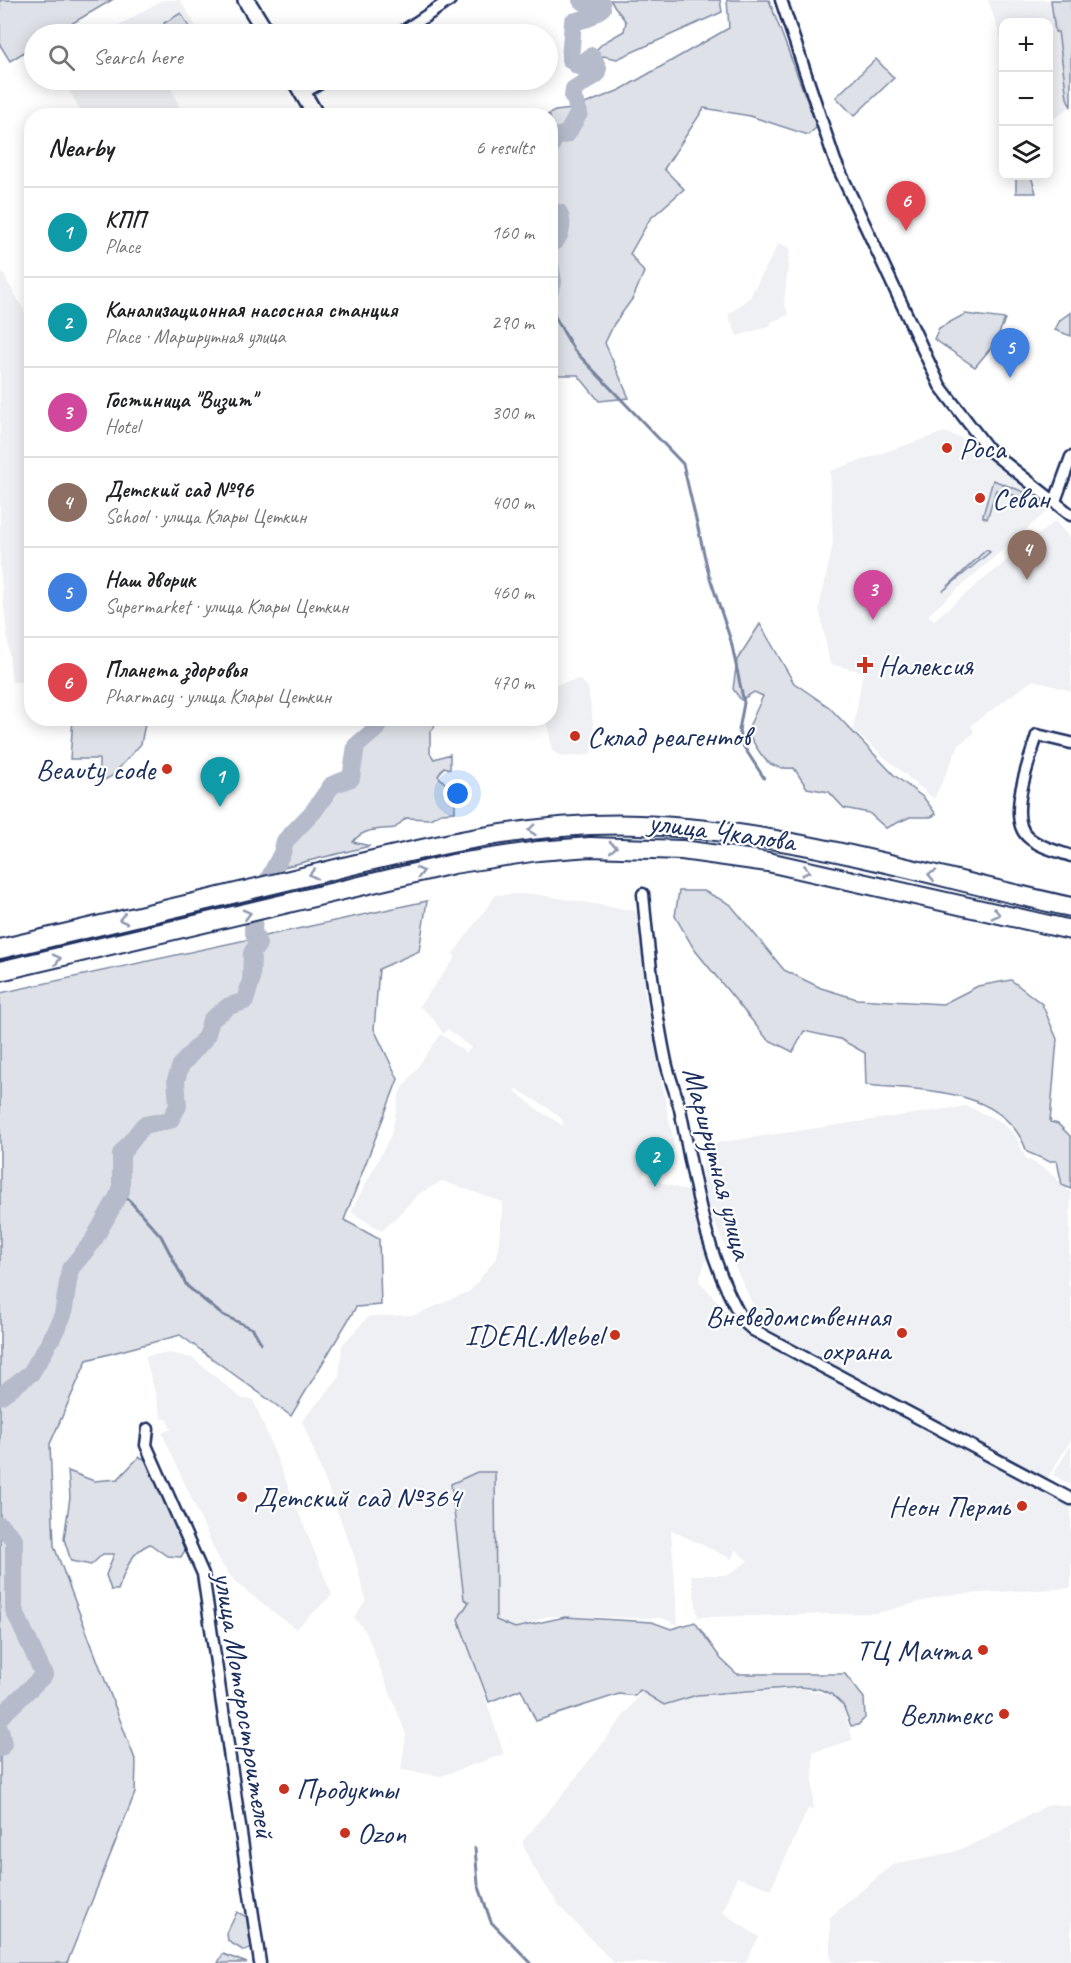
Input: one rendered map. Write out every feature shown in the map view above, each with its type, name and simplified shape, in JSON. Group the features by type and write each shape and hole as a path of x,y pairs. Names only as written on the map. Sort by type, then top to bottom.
{"main road":[{"name":"улица Чкалова","path":"0,949 447,842 534,829 588,825 686,827 772,839 1071,907"},
{"name":"улица Чкалова","path":"0,971 494,856 590,847 682,850 768,862 1071,930"}],"street":[{"path":"246,0 261,24"},
{"path":"414,24 450,0"},
{"path":"781,0 835,161 940,386 989,450 1071,515"},
{"path":"301,90 311,108"},
{"path":"303,93 308,90"},
{"path":"1055,501 1071,457"},
{"path":"1071,743 1037,735 1017,814 1018,822 1026,836 1071,856"},
{"name":"Маршрутная улица","path":"643,894 652,980 665,1059 680,1108 696,1195 714,1255 744,1322 753,1330 820,1367 1071,1499"},
{"name":"улица Моторостроителей","path":"148,1429 146,1445 203,1574 260,1963"}],"shaded area":[{"path":"0,0 112,0 71,24 24,24 24,52 10,61 0,45"},
{"path":"162,0 180,0 195,24 121,24"},
{"path":"610,0 720,0 722,12 617,59 603,56 598,59 592,54 603,43 624,31 626,22"},
{"path":"727,0 769,0 817,127 808,135 750,116 704,108 664,169 684,189 650,219 630,254 644,272 633,298 614,324 605,343 629,398 599,401 578,375 558,375 558,111 572,109 620,90 729,28"},
{"path":"988,0 1051,0 1070,107 1053,119 1053,18 999,18 999,32"},
{"path":"1051,0 1071,0 1071,107 1067,98"},
{"path":"181,13 187,24 165,24"},
{"path":"876,59 894,78 854,116 836,97"},
{"path":"69,90 172,90 180,108 79,108"},
{"path":"1016,180 1032,180 1036,193 1016,193"},
{"path":"779,243 790,248 784,303 789,315 771,322 771,326 737,336 728,315 750,297"},
{"path":"0,268 24,311 24,682 12,682 0,569"},
{"path":"1071,312 1071,336 1055,330 1060,320"},
{"path":"965,314 1005,319 995,343 975,367 934,339 939,328"},
{"path":"944,432 970,441 1051,502 1045,513 928,615 934,620 1055,521 1071,539 1071,691 1033,680 971,725 974,733 959,745 934,799 853,730 863,672 830,664 819,608 833,544 830,471"},
{"path":"993,480 1024,492 1023,498 996,490 987,519 983,515"},
{"path":"986,550 990,552 943,591"},
{"path":"760,624 794,683 829,707 894,775 924,798 936,814 931,817 910,817 886,828 869,813 844,808 829,792 807,788 794,768 776,767 764,759 747,731 763,696 754,692 741,700 733,689 737,660"},
{"path":"579,679 588,687 596,744 589,755 562,757 552,751 548,726 558,726 558,684"},
{"path":"72,726 145,726 141,744 112,776 99,783 99,759 70,759"},
{"path":"382,726 434,726 430,732 430,753 434,759 450,754 450,769 444,767 438,776 447,785 444,793 455,799 455,812 441,813 430,819 406,818 395,828 366,832 353,842 370,846 275,869 284,853 287,841 317,812 333,787 351,782 360,746"},
{"path":"679,891 704,891 730,904 784,970 821,988 857,999 943,1004 978,986 1011,980 1042,1004 1057,1039 1050,1122 1058,1124 1071,1137 1071,1189 1062,1185 1057,1161 1048,1161 1027,1152 1016,1131 1001,1115 982,1104 960,1096 937,1092 866,1085 865,1053 840,1039 804,1031 793,1052 767,1039 694,949 675,916"},
{"path":"534,894 636,911 649,983 643,985 675,1150 653,1155 643,1176 690,1192 709,1251 699,1281 751,1338 760,1320 704,1201 702,1145 966,1106 1000,1121 1015,1135 1026,1158 1047,1170 1071,1193 1068,1286 1071,1286 1071,1440 1040,1490 1071,1506 1071,1588 946,1595 878,1613 698,1617 691,1575 728,1575 748,1561 735,1549 732,1559 671,1530 678,1625 662,1618 548,1616 516,1628 496,1620 495,1472 469,1602 459,1619 504,1754 441,1776 401,1770 406,1734 366,1632 354,1617 366,1600 354,1555 302,1421 339,1378 342,1345 369,1316 415,1315 470,1291 497,1257 503,1202 442,1181 419,1194 382,1231 351,1212 391,1135 400,1092 441,1034 466,1053 471,1048 448,1029 443,1034 433,1018 419,1006 456,957 453,954 496,895","holes":["517,1089 563,1120 562,1123 567,1128 538,1110 515,1091"]},
{"path":"427,901 419,951 379,969 374,1029 398,1079 344,1220 379,1239 381,1305 356,1307 291,1416 180,1335 87,1360 50,1444 54,1546 136,1762 135,1793 67,1963 0,1963 0,993"},
{"name":"Детский сад №364","path":"170,1353 193,1358 242,1399 253,1399 332,1595 296,1629 237,1584 220,1562 162,1433 171,1429 167,1419 162,1419 145,1356"},
{"path":"1071,1445 1071,1485 1053,1475"},
{"path":"139,1457 147,1460 157,1477 163,1500 187,1547 181,1557 167,1556 150,1544 143,1547 130,1562 118,1590 111,1590 106,1575 114,1554 103,1554 91,1565 71,1561 64,1539 70,1497 68,1471 94,1481 118,1479"},
{"path":"477,1472 495,1472 496,1620 515,1628 565,1617 652,1622 671,1629 695,1622 721,1659 737,1674 845,1674 864,1698 865,1718 858,1725 851,1726 843,1705 831,1694 819,1689 800,1687 697,1695 664,1705 640,1690 635,1696 619,1694 536,1721 521,1689 489,1702 458,1619 469,1602 464,1599 451,1484"},
{"path":"800,1688 830,1695 842,1705 853,1740 813,1752 813,1809 808,1809 771,1889 737,1877 723,1913 759,1937 745,1963 614,1963 560,1907 530,1862 522,1842 572,1783 641,1693 735,1694"},
{"path":"1050,1804 1071,1806 1071,1963 834,1963 830,1958 830,1917 893,1864 954,1852 985,1839"},
{"path":"237,1912 247,1917 253,1948 244,1951 228,1941 227,1933"},
{"path":"223,1954 247,1963 218,1963"}],"waterway":[{"path":"573,97 574,89 596,75 598,68 592,56 578,66 570,59 573,22 588,18 602,8 601,3 587,3 581,0"},
{"path":"558,136 567,134 579,113 576,104"},
{"path":"558,213 561,222 558,237"},
{"path":"558,322 574,350 683,464 709,575 731,641 744,703 739,730 742,744 764,778"},
{"path":"94,1239 121,1191 121,1154 144,1125 170,1120 178,1106 176,1080 181,1065 206,1037 211,1020 229,1006 245,1001 251,981 252,953 258,944 253,930 255,906 282,853 285,841 313,812 332,785 351,778 356,746 379,726"},
{"path":"121,1191 161,1236 187,1286 221,1314 253,1329 261,1343"},
{"path":"51,1339 63,1315 70,1269 90,1245"},
{"path":"0,1396 31,1373 46,1348"},
{"path":"0,1525 14,1539 14,1610 44,1675 0,1717"},
{"path":"0,1730 3,1744 0,1748"},
{"path":"475,1848 478,1884 491,1922 531,1963"}],"place":[{"name":"Планета здоровья","path":"906,231"},
{"name":"Наш дворик","path":"1010,378"},
{"name":"Роса","path":"947,448"},
{"name":"Севан","path":"980,498"},
{"name":"Детский сад №96","path":"1027,580"},
{"name":"Гостиница \"Визит\"","path":"873,620"},
{"name":"Налексия","path":"865,665"},
{"name":"Склад реагентов","path":"575,736"},
{"name":"Beauty code","path":"167,769"},
{"name":"КПП","path":"220,807"},
{"name":"Канализационная насосная станция","path":"655,1187"},
{"name":"Вневедомственная охрана","path":"902,1333"},
{"name":"IDEAL.Mebel","path":"615,1335"},
{"name":"Детский сад №364","path":"242,1497"},
{"name":"Неон Пермь","path":"1022,1506"},
{"name":"ТЦ Мачта","path":"983,1650"},
{"name":"Веллтекс","path":"1004,1714"},
{"name":"Продукты","path":"284,1789"},
{"name":"Ozon","path":"345,1833"}]}
